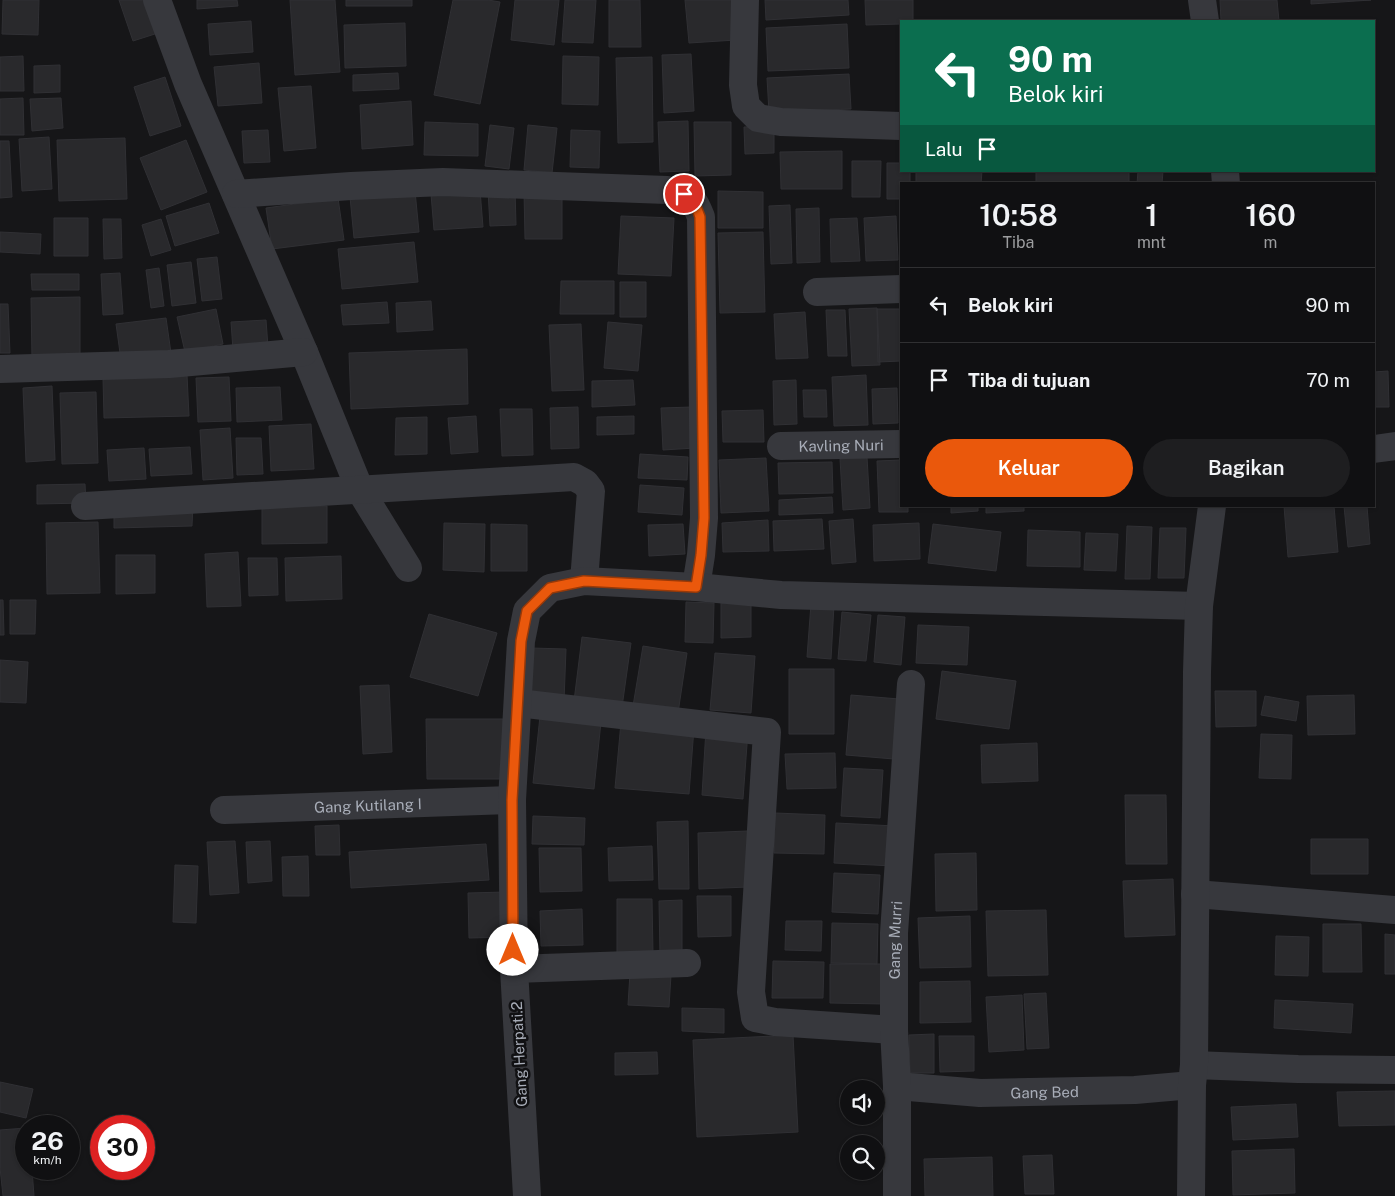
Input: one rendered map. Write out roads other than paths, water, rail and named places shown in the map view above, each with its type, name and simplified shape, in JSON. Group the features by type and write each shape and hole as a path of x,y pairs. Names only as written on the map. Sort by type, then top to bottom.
{"street":[{"path":"157,0 188,84 304,352 360,490 408,568"},
{"path":"745,0 743,85 746,106 758,118 781,122 900,126"},
{"path":"1202,0 1205,20"},
{"path":"236,194 443,182 667,190 684,194 694,201 700,217 704,518 696,587"},
{"path":"816,292 900,290"},
{"path":"0,369 169,364 304,352"},
{"name":"Kavling Nuri","path":"781,446 900,444"},
{"path":"1375,449 1395,446"},
{"path":"85,506 574,477 585,483 590,490 584,581"},
{"path":"1191,1196 1196,672 1199,606 1212,507"},
{"name":"Gang Herpati.2","path":"527,1196 514,969 512,800 521,641 527,611 550,588 584,581 696,587 781,595 1199,606"},
{"name":"Gang Murri","path":"897,1196 894,933 911,684"},
{"path":"518,703 767,732 750,992 755,1018 775,1022 894,1030"},
{"name":"Gang Kutilang I","path":"224,810 512,800"},
{"path":"1195,894 1395,910"},
{"path":"514,969 687,963"},
{"name":"Gang Bed","path":"897,1086 980,1093 1135,1090 1193,1075 1298,1069 1395,1070"}]}
